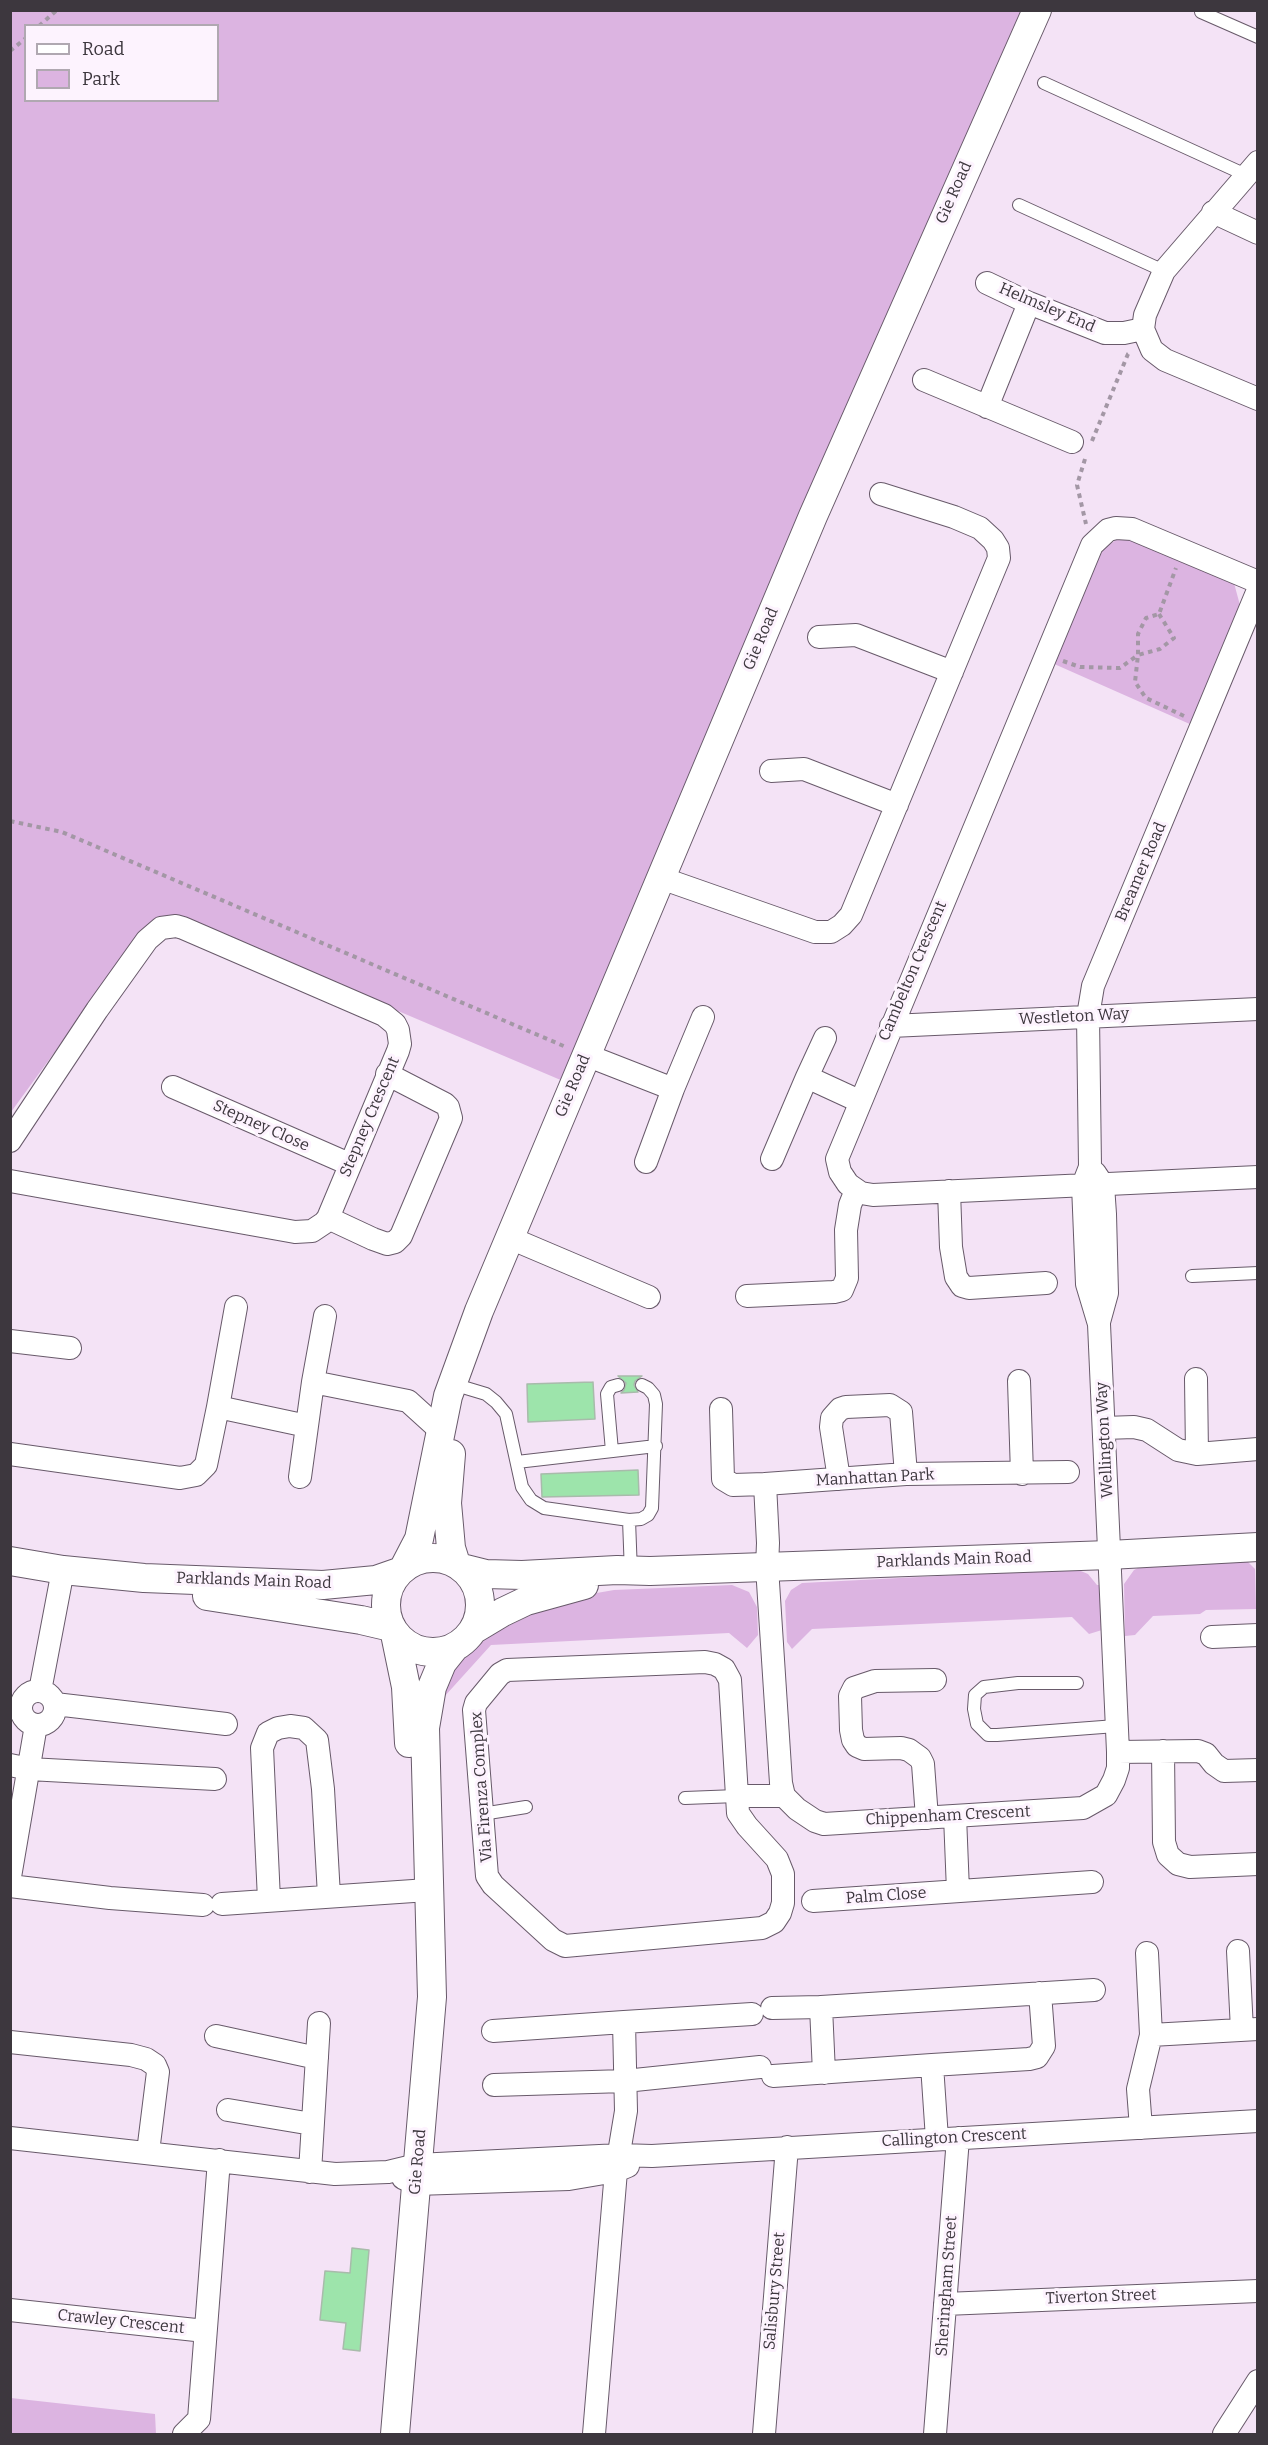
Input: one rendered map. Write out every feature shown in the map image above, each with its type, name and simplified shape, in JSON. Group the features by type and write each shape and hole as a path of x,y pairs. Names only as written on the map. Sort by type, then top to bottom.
{"street":[{"name":"Gie Road","path":"459,1566 451,1548 447,1503 458,1387 467,1340 889,339 1036,10"},
{"path":"1252,169 1164,272 1145,315 1145,334 1152,350 1166,360 1257,399"},
{"path":"1213,212 1257,233"},
{"name":"Helmsley End","path":"987,283 1029,303 1106,333 1145,334"},
{"path":"987,407 1029,303"},
{"path":"924,380 1072,442"},
{"path":"663,872 713,896 815,932 831,932 851,915 999,558 998,548 993,540 980,528 954,517 881,494"},
{"path":"1096,539 1108,530 1124,528 1257,582"},
{"name":"Cambelton Crescent","path":"856,1190 842,1176 837,1158 1096,539"},
{"name":"Breamer Road","path":"1092,1179 1088,1016 1093,986 1257,590"},
{"path":"819,637 856,635 952,672"},
{"path":"771,771 804,769 897,805"},
{"name":"Stepney Crescent","path":"10,1141 147,940 155,931 168,926 183,928 390,1019 398,1030 400,1044 328,1218"},
{"name":"Westleton Way","path":"891,1026 1257,1009"},
{"path":"646,1162 703,1017"},
{"path":"772,1159 825,1038"},
{"path":"586,1055 674,1089"},
{"path":"10,1181 301,1233 319,1228 328,1218 373,1239 387,1244 395,1242 401,1236 450,1118 448,1107 445,1104 387,1074"},
{"path":"807,1077 859,1101"},
{"name":"Stepney Close","path":"173,1087 349,1164"},
{"path":"747,1296 842,1290 848,1278 846,1230 850,1205 856,1190 873,1195 1092,1179 1257,1177"},
{"name":"Wellington Way","path":"1092,1179 1087,1284 1099,1324 1109,1556"},
{"path":"949,1191 951,1247 956,1276 962,1286 1046,1283"},
{"path":"510,1238 545,1250 650,1296"},
{"path":"10,1454 180,1478 196,1475 206,1465 236,1307"},
{"path":"300,1477 325,1316"},
{"path":"10,1341 70,1348"},
{"path":"1196,1379 1197,1454"},
{"path":"1019,1381 1022,1474"},
{"path":"313,1382 408,1401 440,1430"},
{"name":"Gie Road","path":"402,1569 419,1539 440,1430 458,1387"},
{"path":"408,1401 458,1387"},
{"path":"839,1479 831,1427 832,1418 840,1409 846,1407 890,1405 901,1412 906,1474"},
{"path":"218,1407 307,1426"},
{"name":"Manhattan Park","path":"721,1409 723,1479 733,1485 906,1474 1068,1472"},
{"path":"1104,1428 1134,1427 1147,1430 1178,1450 1197,1454 1257,1449"},
{"path":"737,1796 784,1796 781,1783 766,1567 768,1543 765,1484"},
{"name":"Parklands Main Road","path":"459,1566 510,1575 637,1573 1109,1556 1257,1547"},
{"name":"Chippenham Crescent","path":"784,1796 797,1809 824,1824 1083,1808 1106,1795 1116,1774 1118,1752 1109,1556"},
{"path":"440,1558 459,1566 474,1582 480,1600 478,1621 463,1639 437,1653 419,1651 409,1647 393,1631 386,1613 386,1596 391,1582 402,1569 419,1560 440,1558"},
{"name":"Parklands Main Road","path":"10,1561 63,1570 144,1578 323,1585 376,1580 402,1569"},
{"path":"63,1570 47,1697 54,1715 51,1720 36,1725 25,1719 16,1705 27,1695 47,1697 226,1724"},
{"name":"Parklands Main Road","path":"463,1639 514,1606 551,1593 637,1573"},
{"name":"Parklands Main Road","path":"144,1578 204,1595 361,1620 393,1631"},
{"name":"Gie Road","path":"393,1631 404,1666 412,1799 420,1866 428,1890"},
{"path":"1212,1637 1257,1635"},
{"name":"Gie Road","path":"395,2434 432,1997 428,1890 430,1876 426,1826 426,1728 432,1687 442,1664 463,1639"},
{"name":"Via Firenza Complex","path":"705,1662 715,1664 724,1670 730,1680 737,1796 738,1813 777,1858 783,1875 783,1904 774,1922 762,1928 565,1946 553,1940 493,1885 488,1876 474,1710 476,1703 500,1674 507,1670 705,1662"},
{"path":"927,1818 923,1764 909,1750 901,1748 864,1749 857,1746 851,1730 849,1696 854,1688 875,1681 935,1680"},
{"path":"10,1877 20,1767 36,1725"},
{"path":"269,1900 261,1748 268,1733 290,1726 304,1728 316,1740 323,1789 329,1896"},
{"path":"1163,1751 1164,1842 1168,1855 1178,1864 1190,1867 1257,1864"},
{"path":"1118,1752 1202,1752 1224,1771 1257,1770"},
{"path":"20,1767 215,1779"},
{"path":"955,1816 958,1891"},
{"name":"Palm Close","path":"813,1901 1092,1882"},
{"path":"10,1886 110,1898 213,1904 428,1890"},
{"path":"1150,2035 1250,2030 1238,1951"},
{"path":"1141,2128 1138,2089 1150,2035 1147,1953"},
{"path":"493,2031 1094,1990"},
{"path":"494,2085 625,2081 766,2071 824,2073 1029,2059 1037,2056 1044,2046 1040,1993"},
{"path":"821,2007 824,2073"},
{"path":"594,2434 618,2163 626,2111 624,2022"},
{"path":"310,2172 319,2023"},
{"path":"216,2036 317,2058"},
{"path":"10,2042 130,2055 154,2065 158,2072 148,2152"},
{"name":"Sheringham Street","path":"932,2066 948,2138 945,2304 935,2434"},
{"path":"228,2110 312,2124"},
{"name":"Callington Crescent","path":"417,2174 569,2180 618,2163 652,2156 1257,2121"},
{"path":"10,2138 310,2172 417,2174"},
{"name":"Salisbury Street","path":"764,2434 787,2147"},
{"name":"Crawley Crescent","path":"10,2310 205,2331 219,2160"},
{"name":"Tiverton Street","path":"945,2304 1257,2291"},
{"path":"184,2434 199,2419 205,2331"},
{"path":"1224,2434 1257,2381"}],"lane":[{"path":"1201,12 1257,37"},
{"path":"1044,83 1252,169"},
{"path":"1019,205 1164,272"},
{"path":"1192,1276 1257,1273"},
{"path":"612,1451 607,1394 611,1387 618,1385"},
{"path":"458,1387 486,1394 506,1414 522,1487 531,1500 544,1508 629,1520 641,1519 652,1509 656,1446 654,1395 648,1388 642,1386"},
{"path":"517,1462 656,1446"},
{"path":"629,1520 637,1573"},
{"path":"1077,1683 1018,1683 984,1687 975,1695 974,1709 977,1724 988,1735 1116,1725"},
{"path":"685,1798 737,1796"},
{"path":"482,1814 526,1807"}],"path":[{"path":"41,24 57,10"},
{"path":"10,51 24,40"},
{"path":"1096,539 1084,522 1077,485 1079,472 1128,354 1145,334"},
{"path":"1159,614 1181,550"},
{"path":"1046,655 1080,667 1120,668 1138,655 1160,649 1174,638 1159,614"},
{"path":"1159,614 1146,618 1138,634 1135,682 1146,698 1202,725"},
{"path":"10,820 62,832 586,1055"}],"green space":[{"path":"11,11 1027,11 563,1081 179,918 142,932 11,1112"},
{"path":"1122,536 1234,583 1241,609 1192,725 1052,663 1100,551"},
{"path":"1247,1561 1255,1569 1256,1609 1206,1610 1200,1614 1153,1616 1135,1635 1125,1636 1124,1584 1134,1570 1140,1567"},
{"path":"1076,1569 1088,1574 1099,1585 1102,1630 1089,1634 1072,1617 812,1629 792,1649 787,1642 785,1601 791,1590 802,1583"},
{"path":"732,1585 749,1592 757,1607 758,1635 747,1648 729,1633 491,1645 444,1697 444,1685 466,1654 496,1632 547,1607 614,1590"},
{"path":"11,2398 155,2414 156,2434 11,2434"}],"building":[{"path":"618,1376 642,1376 635,1381 634,1385 638,1392 621,1393 626,1383"},
{"path":"593,1382 595,1419 528,1422 527,1384"},
{"path":"638,1470 639,1495 542,1497 541,1474"},
{"path":"352,2248 369,2250 360,2351 343,2349 346,2323 320,2320 325,2271 350,2273"}]}
